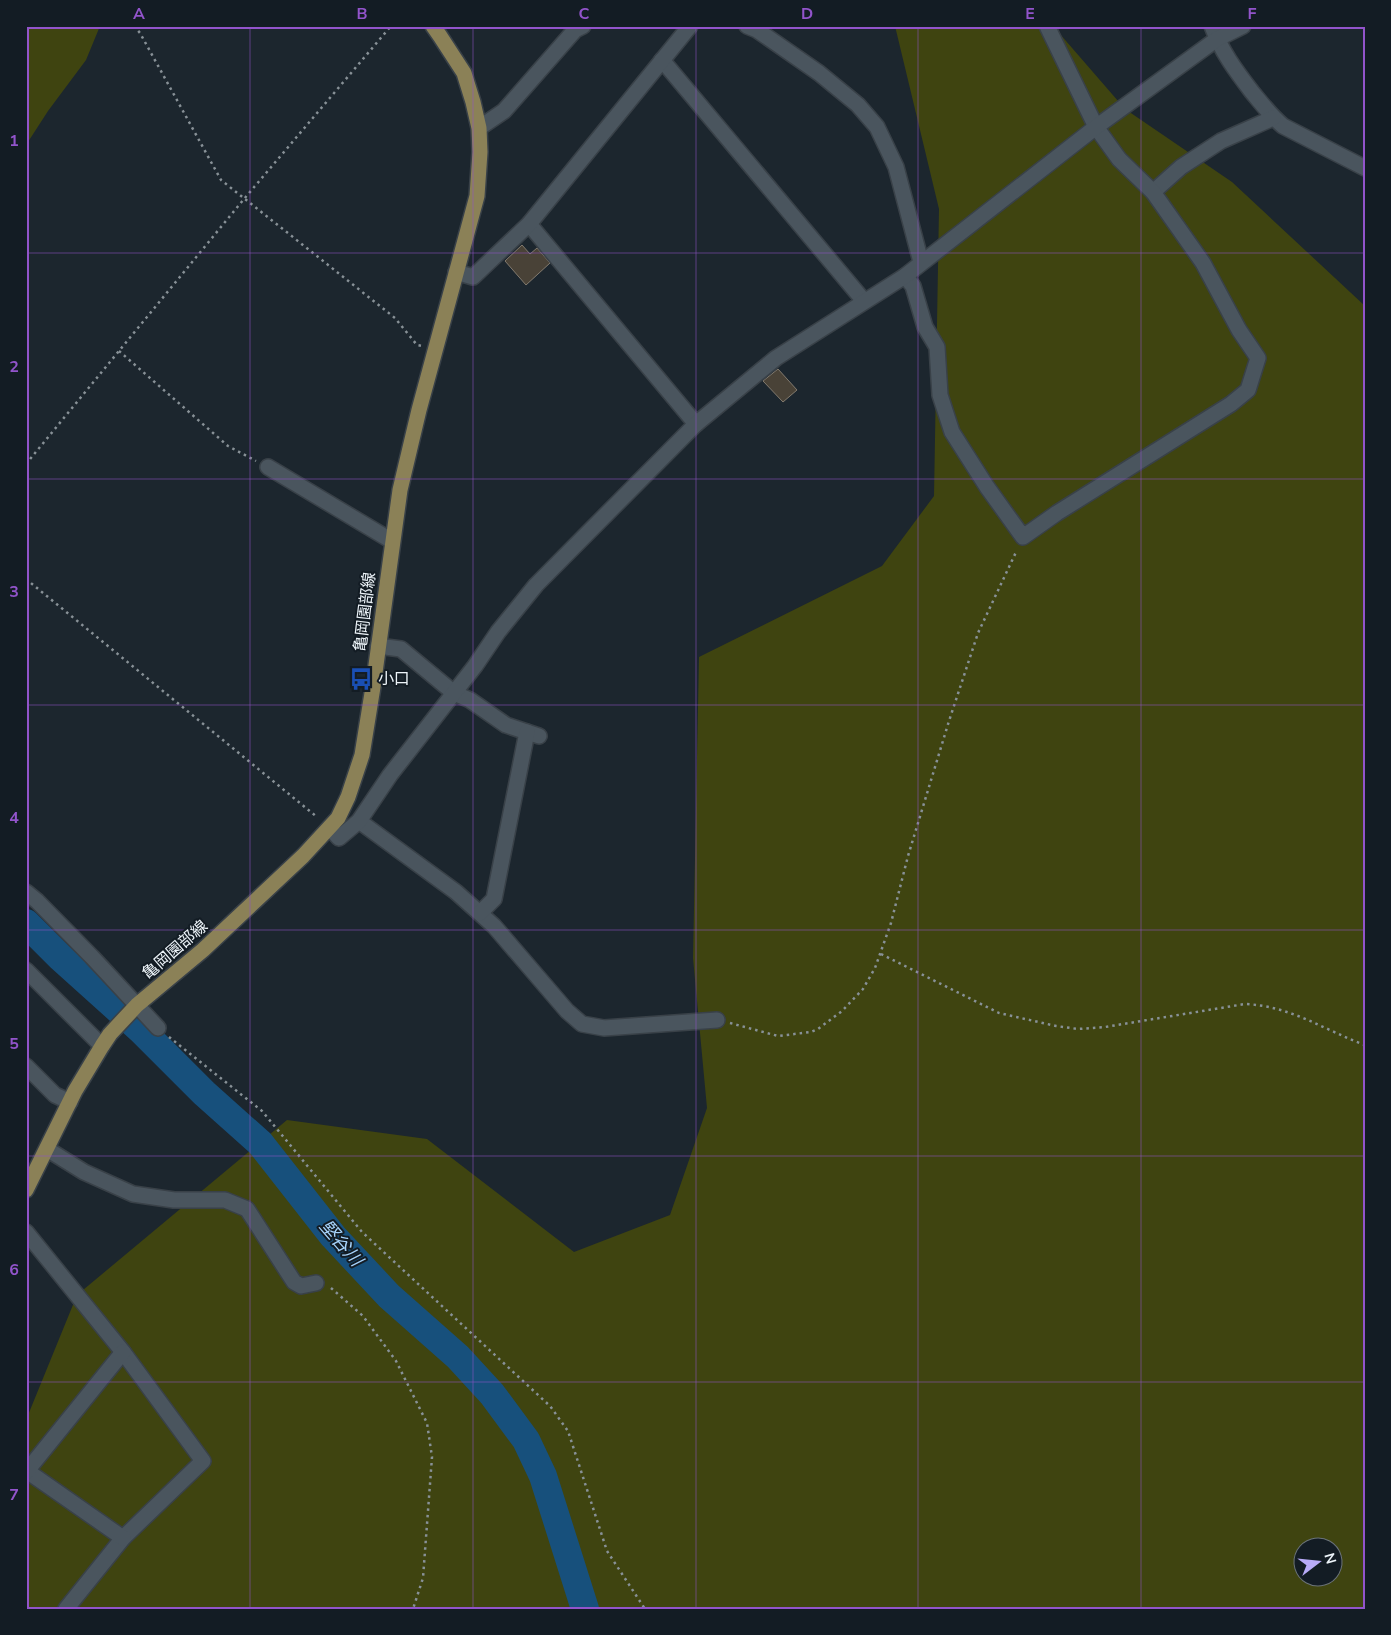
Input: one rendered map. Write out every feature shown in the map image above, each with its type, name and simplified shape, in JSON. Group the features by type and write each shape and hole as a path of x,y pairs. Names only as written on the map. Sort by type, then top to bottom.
{"main road":[{"name":"亀岡園部線","path":"27,1185 70,1102 102,1046 137,1005 203,950 303,856 338,818 348,797 362,755 392,541 404,472 477,196 480,152 479,128 473,102 464,73 433,26"}],"street":[{"path":"479,128 504,111 575,30 583,26"},
{"path":"456,272 473,277 529,224 690,26"},
{"path":"747,26 757,30 819,74 858,105 877,127 896,167 921,262"},
{"path":"904,276 913,286 924,327 937,348 940,395 952,432 987,487 1023,538 1057,513 1231,404 1248,390 1258,358 1239,330 1203,263 1153,192 1119,159 1096,126 1047,26"},
{"path":"330,828 339,838 358,821 390,775 536,585 696,424 776,358 904,276 1214,32 1243,26"},
{"path":"1214,32 1230,63 1273,118 1283,126 1365,168"},
{"path":"662,60 864,302"},
{"path":"1153,192 1181,167 1221,141 1273,118"},
{"path":"529,224 696,424"},
{"path":"268,467 392,541"},
{"path":"378,646 401,649 454,693 470,700 506,725 533,734 494,899 480,913"},
{"path":"358,821 456,892 480,913 494,926 567,1011 582,1024 604,1028 708,1019 717,1020"},
{"path":"26,892 44,908 158,1028"},
{"path":"26,970 102,1046"},
{"path":"26,1066 55,1095 70,1102"},
{"path":"46,1149 84,1172 134,1194 174,1200 226,1200 247,1209 294,1282 301,1286 316,1283"},
{"path":"26,1232 123,1352 203,1461 123,1538 66,1609"},
{"path":"123,1352 27,1472 123,1538"}],"path":[{"path":"134,26 140,33 221,180 395,318 416,345 435,349"},
{"path":"26,464 244,199 391,26"},
{"path":"118,351 228,446 268,467"},
{"path":"717,1020 778,1036 800,1034 818,1029 842,1011 863,989 881,954 946,730 978,633 1023,538"},
{"path":"26,579 330,828"},
{"path":"881,954 999,1013 1056,1026 1078,1029 1105,1027 1246,1004 1276,1008 1313,1021 1346,1038 1365,1045"},
{"path":"158,1028 262,1111 362,1232 550,1406 568,1431 607,1551 645,1609"},
{"path":"316,1283 333,1289 363,1316 396,1361 427,1423 432,1457 423,1578 413,1609"}],"green space":[{"path":"26,26 100,26 86,60 48,111 26,145"},
{"path":"895,26 1053,26 1125,109 1232,182 1365,306 1365,1609 26,1609 26,1420 77,1295 287,1120 427,1139 574,1252 670,1215 707,1108 693,958 699,657 882,566 934,496 939,209"}],"building":[{"path":"522,245 530,254 537,248 550,263 526,285 505,261"},
{"path":"778,369 797,390 783,402 763,381"}],"waterway":[{"name":"堅谷川","path":"26,923 60,957 141,1030 204,1093 260,1143 333,1236 389,1296 458,1357 492,1394 526,1440 543,1476 585,1609"}],"place":[{"name":"小口","path":"361,679"}]}
